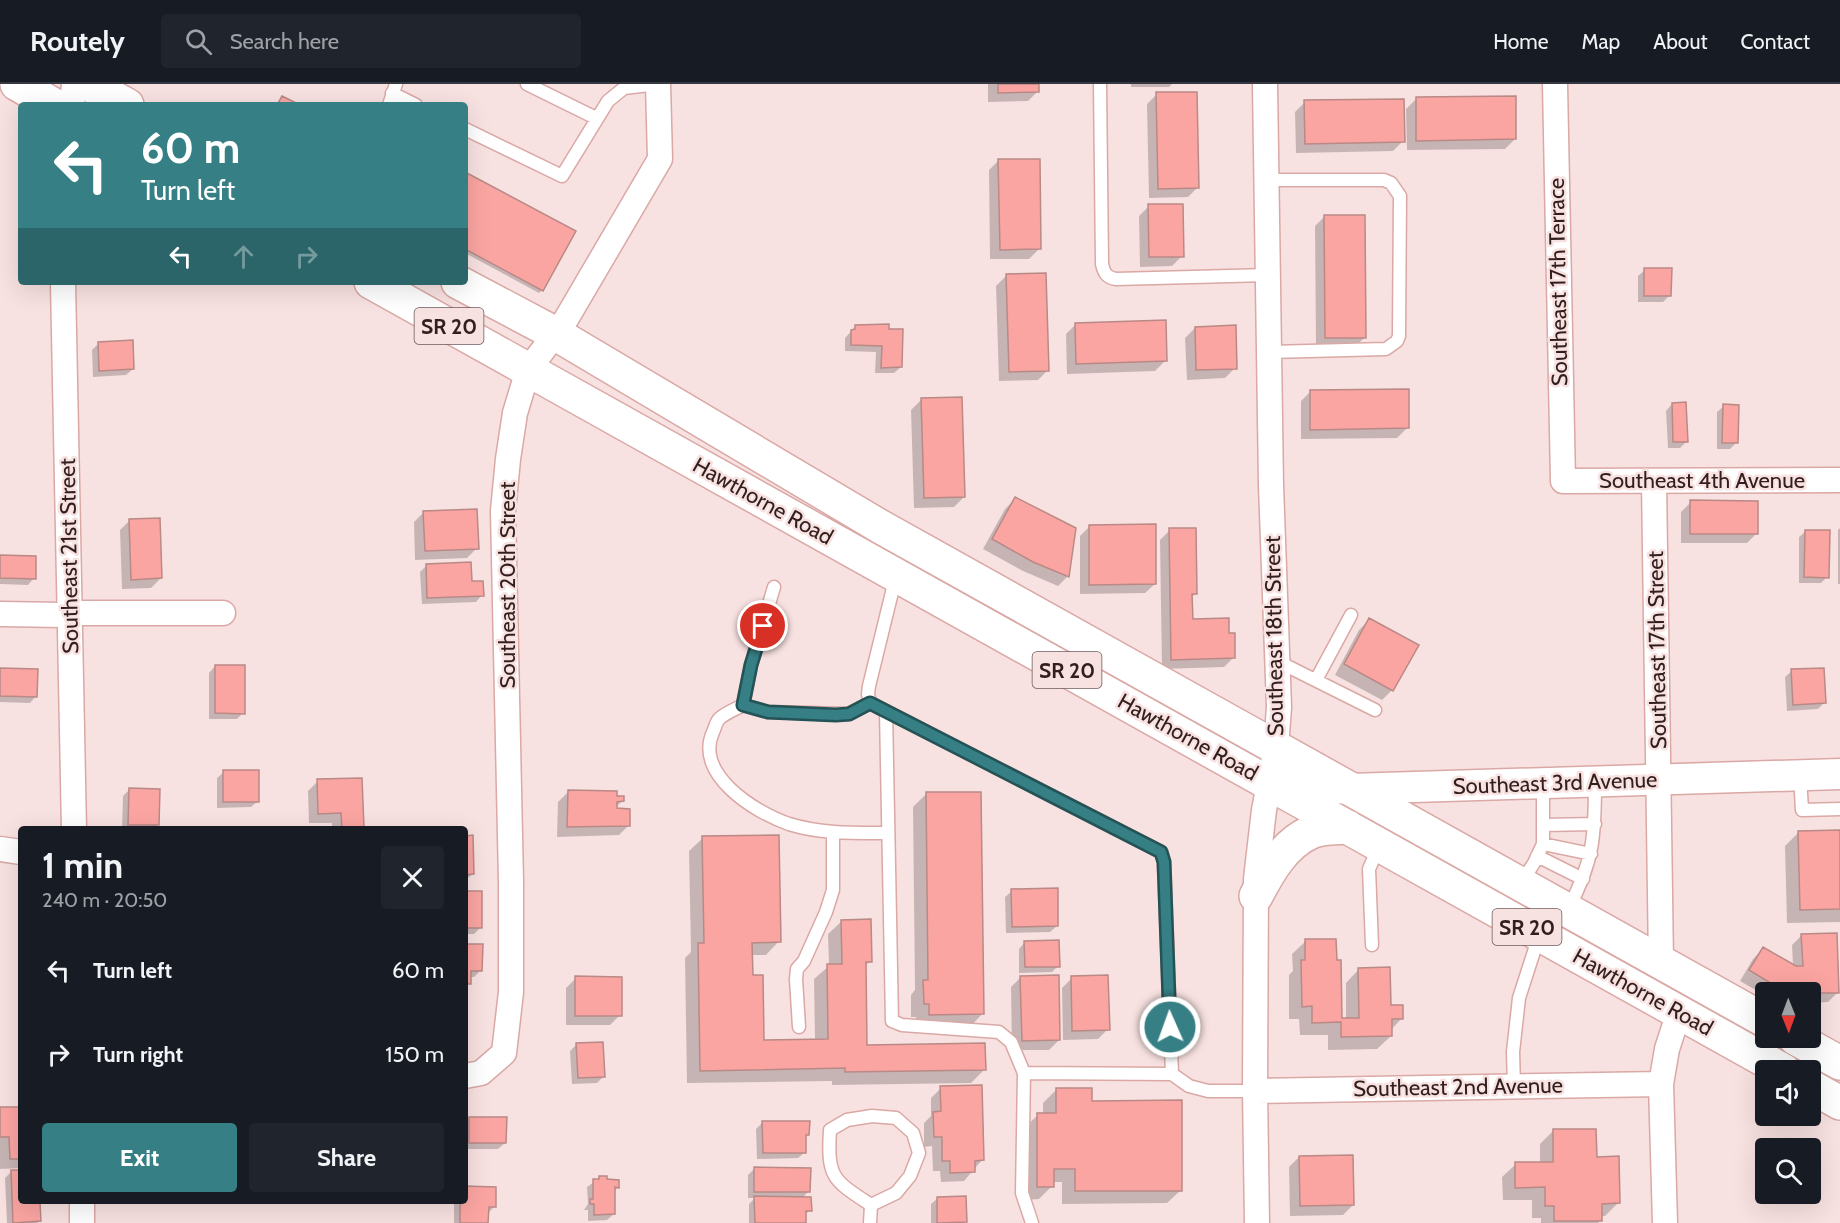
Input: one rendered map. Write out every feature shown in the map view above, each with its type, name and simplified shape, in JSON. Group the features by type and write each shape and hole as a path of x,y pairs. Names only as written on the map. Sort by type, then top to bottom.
{"highway":[{"path":"17,84 49,102"},
{"path":"88,84 121,102"},
{"name":"Hawthorne Road","path":"376,285 1764,1060"},
{"name":"Hawthorne Road","path":"464,285 556,334 881,528 1755,1015"},
{"path":"1256,896 1278,858 1291,846 1313,831 1348,827"},
{"path":"1814,1048 1840,1063"},
{"path":"1821,1092 1840,1103"}],"street":[{"path":"72,102 74,84"},
{"name":"Southeast 20th Street","path":"468,1075 481,1073 503,1054 511,992 511,882 503,511 515,413 528,370 556,334 660,159 658,84"},
{"name":"Southeast 18th Street","path":"1257,1223 1255,1091 1257,862 1276,748 1279,707 1269,352 1265,84"},
{"name":"Southeast 17th Terrace","path":"1555,84 1563,481"},
{"name":"Southeast 21st Street","path":"63,285 74,826"},
{"name":"Southeast 4th Avenue","path":"1563,481 1840,480"},
{"name":"Southeast 17th Street","path":"1654,481 1661,963"},
{"path":"0,614 223,613"},
{"name":"Southeast 3rd Avenue","path":"1270,783 1350,789 1840,774"},
{"path":"0,849 18,852"},
{"path":"1665,1223 1661,1083 1667,1049 1679,1012"},
{"name":"Southeast 2nd Avenue","path":"1255,1091 1661,1083"},
{"path":"82,1204 82,1223"}],"lane":[{"path":"527,84 596,118"},
{"path":"468,133 562,176 608,101 624,87 658,84"},
{"path":"1100,84 1102,264 1105,274 1116,279 1268,275"},
{"path":"392,94 409,102"},
{"path":"1266,180 1384,180 1391,183 1400,196 1399,336 1397,341 1386,349 1269,352"},
{"path":"870,703 869,686 896,575"},
{"path":"774,587 751,665 743,705 719,720 710,740 710,759 720,778 739,797 757,809 788,823 824,832 888,834"},
{"path":"1316,680 1351,615"},
{"path":"1277,661 1375,710"},
{"path":"743,705 768,712 836,715 849,714 870,703"},
{"path":"870,703 1161,852 1164,862 1172,1074"},
{"path":"886,711 892,1021 902,1025 999,1032 1011,1042 1024,1073 1022,1193 1032,1223"},
{"path":"1800,776 1802,810 1840,809"},
{"path":"1568,910 1583,879 1591,854 1595,824 1595,782"},
{"path":"1520,884 1540,850 1543,825 1543,783"},
{"path":"1543,825 1595,824"},
{"path":"799,1027 797,969 804,961 834,890 833,832"},
{"path":"1372,945 1369,869 1380,845"},
{"path":"1540,850 1591,854"},
{"path":"1540,850 1583,879"},
{"path":"1514,1086 1513,1052 1519,998 1540,934"},
{"path":"1024,1073 1172,1074 1189,1086 1208,1091 1255,1091"},
{"path":"872,1116 896,1118 913,1133 919,1153 910,1176 896,1193 871,1205 840,1184 831,1170 830,1130 847,1120 872,1116"},
{"path":"870,1223 871,1205"}],"building":[{"path":"998,84 1039,84 1039,92 998,93"},
{"path":"1156,92 1197,92 1199,188 1158,189"},
{"path":"282,96 294,102 279,102"},
{"path":"1516,96 1516,139 1416,141 1416,97"},
{"path":"1404,99 1405,142 1305,144 1304,100"},
{"path":"998,159 1040,159 1041,249 1000,250"},
{"path":"468,174 576,231 543,291 468,251"},
{"path":"1148,204 1183,204 1184,257 1149,257"},
{"path":"1324,215 1365,215 1366,338 1325,338"},
{"path":"1644,268 1672,268 1671,296 1644,296"},
{"path":"1046,273 1049,371 1009,372 1006,274"},
{"path":"1166,320 1167,361 1076,364 1075,323"},
{"path":"889,324 889,329 903,329 902,367 881,368 882,346 851,345 851,330 855,329 855,325"},
{"path":"1236,325 1237,369 1196,370 1195,327"},
{"path":"133,340 134,369 99,371 98,342"},
{"path":"1409,389 1409,428 1310,430 1310,390"},
{"path":"962,397 965,497 924,498 921,398"},
{"path":"1686,402 1688,442 1673,442 1672,403"},
{"path":"1723,404 1739,405 1738,443 1722,443"},
{"path":"1015,497 1076,528 1069,577 1033,562 992,539"},
{"path":"1690,500 1758,501 1758,534 1690,534"},
{"path":"477,509 479,549 425,551 423,511"},
{"path":"160,518 162,578 131,580 129,519"},
{"path":"1156,524 1156,584 1089,585 1089,525"},
{"path":"1169,528 1196,528 1197,594 1192,594 1193,619 1229,618 1229,633 1235,633 1235,658 1171,660"},
{"path":"1805,530 1830,530 1829,578 1804,577"},
{"path":"0,555 36,556 36,579 0,578"},
{"path":"471,562 472,581 483,581 484,596 427,598 426,564"},
{"path":"1369,618 1419,645 1393,691 1344,664"},
{"path":"215,665 245,665 245,714 215,713"},
{"path":"0,668 38,669 37,697 0,696"},
{"path":"1824,668 1826,703 1793,705 1791,669"},
{"path":"223,770 259,770 259,802 223,802"},
{"path":"362,778 364,826 342,826 341,813 318,814 317,779"},
{"path":"129,788 160,789 159,825 128,825"},
{"path":"568,790 617,791 617,796 624,796 624,801 617,802 617,808 630,809 630,826 567,827"},
{"path":"926,792 981,792 984,1014 929,1015 929,1004 924,1004 923,980 928,980"},
{"path":"1840,830 1840,909 1800,910 1798,831"},
{"path":"473,835 474,874 468,875 468,836"},
{"path":"779,835 781,942 752,943 753,975 763,975 764,1040 828,1039 827,964 842,964 841,920 871,919 872,962 866,962 867,1045 985,1043 986,1070 845,1072 845,1068 700,1071 698,943 704,943 702,836"},
{"path":"1058,888 1058,926 1012,927 1011,889"},
{"path":"468,891 482,891 482,928 468,928"},
{"path":"1837,933 1839,993 1821,993 1821,982 1769,982 1749,970 1763,947 1796,966 1803,966 1801,934"},
{"path":"1305,939 1336,939 1337,960 1341,960 1342,1018 1359,1018 1358,968 1390,967 1391,1005 1403,1005 1403,1019 1392,1019 1392,1036 1341,1037 1341,1022 1312,1023 1312,1006 1302,1007 1301,960 1305,960"},
{"path":"1059,940 1060,967 1025,967 1024,941"},
{"path":"468,944 483,944 482,971 471,971 471,984 468,984"},
{"path":"1059,975 1060,1040 1022,1041 1020,976"},
{"path":"1108,975 1110,1030 1072,1031 1071,976"},
{"path":"575,976 622,977 622,1016 575,1016"},
{"path":"603,1042 605,1077 578,1078 576,1043"},
{"path":"982,1085 984,1160 975,1161 975,1172 950,1173 950,1161 942,1161 942,1137 934,1137 933,1112 941,1111 940,1086"},
{"path":"1056,1088 1092,1088 1092,1101 1182,1100 1182,1191 1075,1191 1075,1169 1054,1169 1054,1187 1037,1187 1037,1113 1056,1113"},
{"path":"0,1107 18,1107 18,1159 10,1159 9,1137 0,1137"},
{"path":"469,1117 507,1117 506,1143 469,1143"},
{"path":"762,1121 810,1121 809,1135 806,1135 806,1153 763,1153"},
{"path":"1553,1129 1596,1129 1597,1157 1619,1156 1620,1203 1602,1204 1602,1221 1554,1221 1554,1206 1545,1206 1545,1187 1515,1188 1515,1162 1553,1162"},
{"path":"1353,1155 1354,1205 1300,1206 1299,1156"},
{"path":"754,1167 811,1168 810,1192 754,1192"},
{"path":"11,1170 18,1170 18,1204 40,1204 41,1221 13,1223"},
{"path":"599,1176 619,1180 619,1188 615,1187 615,1214 594,1215 594,1204 590,1204 590,1199 593,1199 593,1179 599,1179"},
{"path":"468,1186 496,1187 496,1207 489,1207 488,1223 460,1223 460,1204 468,1204"},
{"path":"754,1196 811,1197 812,1211 806,1211 806,1223 755,1223"},
{"path":"966,1196 967,1222 937,1223 937,1197"}],"route":[{"path":"763,626 751,665 743,705 768,712 836,715 849,714 870,703 1161,852 1164,862 1170,1027"}]}
